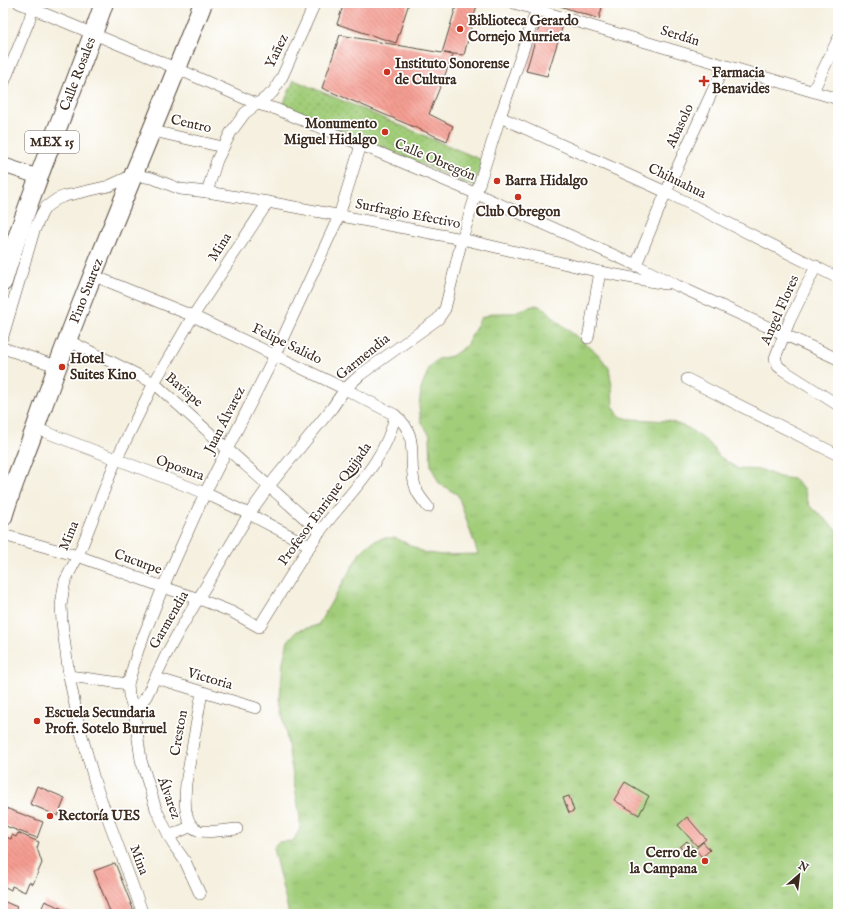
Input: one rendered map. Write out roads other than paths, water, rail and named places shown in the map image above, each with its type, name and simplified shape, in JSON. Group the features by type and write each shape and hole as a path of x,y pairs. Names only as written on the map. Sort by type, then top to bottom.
{"main road":[{"name":"Calle Rosales","path":"3,282 39,177 94,34 104,3"},
{"name":"Pino Suarez","path":"3,517 7,493 35,428 56,366 133,175 178,69 203,3"}],"street":[{"name":"Calle Obregón","path":"18,3 33,6 94,34 257,104 276,109 477,194 636,265 678,286"},
{"name":"Yañez","path":"207,192 217,160 223,147 245,113 273,92 282,77 315,3"},
{"name":"Serdán","path":"514,3 538,6 724,66 838,99"},
{"path":"3,83 33,6"},
{"name":"Garmendia","path":"136,709 146,697 171,645 249,514 268,486 332,408 345,389 360,375 442,315 447,302 462,240 500,117 538,6"},
{"path":"813,92 838,39"},
{"name":"Abasolo","path":"636,265 666,192 724,66"},
{"name":"Chihuahua","path":"500,117 666,192 838,278"},
{"name":"Centro","path":"152,131 223,147"},
{"name":"Juan Álvarez","path":"136,709 129,695 128,684 138,650 163,587 205,493 275,355 339,216 361,145"},
{"path":"3,166 39,177"},
{"path":"3,336 34,231 46,207 57,199 65,196 109,186 133,175"},
{"name":"Surfragio Efectivo","path":"133,175 152,178 180,189 268,202 462,240 600,272 678,286"},
{"name":"Mina","path":"143,914 95,783 78,726 69,676 61,606 66,581 78,556 116,460 154,383 193,316 268,202"},
{"name":"Angel Flores","path":"816,266 784,334 775,358 778,366 838,405"},
{"path":"588,338 600,272"},
{"name":"Felipe Salido","path":"92,275 193,316 345,389 395,416 408,428 413,477 416,490 428,507"},
{"path":"678,286 838,359"},
{"name":"Bavispe","path":"67,340 154,383 320,532"},
{"path":"3,348 56,366"},
{"path":"687,379 838,455"},
{"name":"Profesor Enrique Quijada","path":"260,627 310,546 376,460 389,436 395,416"},
{"name":"Oposura","path":"35,428 205,493 310,546"},
{"name":"Cucurpe","path":"3,535 78,556 199,599 232,612 260,627"},
{"path":"69,676 128,684"},
{"name":"Victoria","path":"156,678 256,708"},
{"name":"Creston","path":"192,826 188,819 186,810 186,783 202,692"},
{"name":"Álvarez","path":"136,709 141,760 156,809 168,836 185,861 200,894"},
{"path":"168,836 192,826 202,831 238,829"}],"place":[{"name":"Biblioteca Gerardo Cornejo Murrieta","path":"460,29"},
{"name":"Instituto Sonorense de Cultura","path":"387,72"},
{"name":"Farmacia Benavides","path":"704,81"},
{"name":"Monumento Miguel Hidalgo","path":"385,132"},
{"name":"Barra Hidalgo","path":"497,181"},
{"name":"Club Obregon","path":"518,197"},
{"name":"Hotel Suites Kino","path":"62,367"},
{"name":"Escuela Secundaria Profr. Sotelo Burruel","path":"37,721"},
{"name":"Rectoría UES","path":"50,816"},
{"name":"Cerro de la Campana","path":"705,861"}]}
